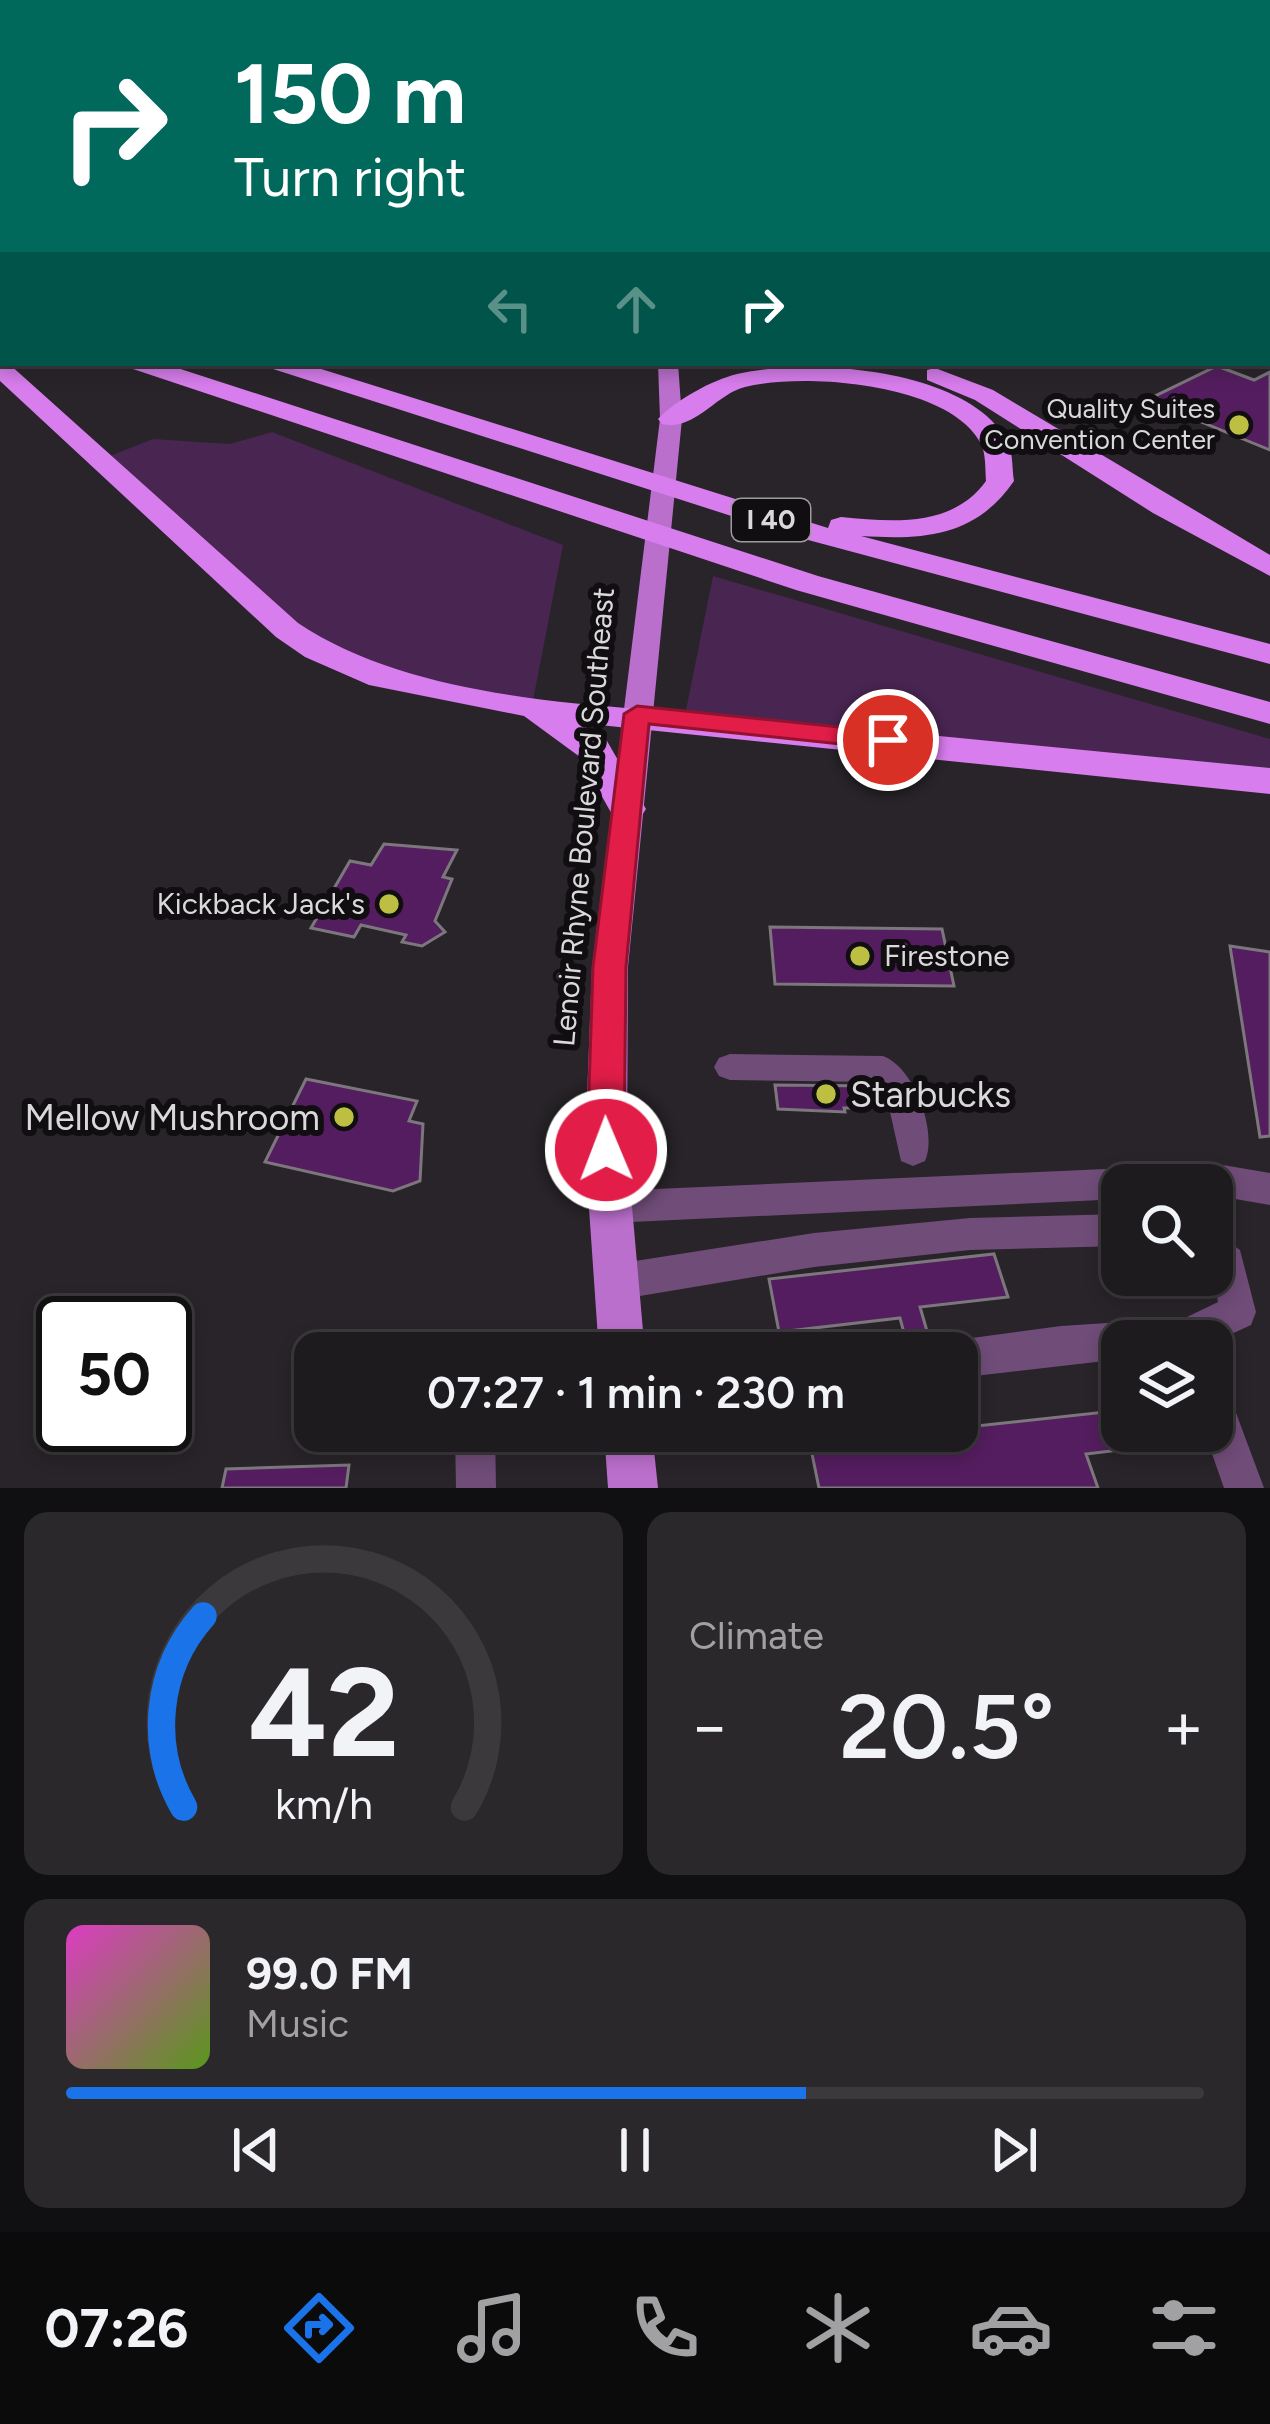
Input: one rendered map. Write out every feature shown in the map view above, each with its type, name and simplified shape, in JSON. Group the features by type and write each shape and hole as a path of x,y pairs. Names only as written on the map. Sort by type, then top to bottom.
{"highway":[{"name":"I 40","path":"147,366 807,583 1270,713"},
{"name":"I 40","path":"287,366 692,495 1008,588 1270,654"},
{"path":"901,366 984,395 1163,507 1270,567"},
{"path":"0,368 306,645 382,680 532,706 1270,781"},
{"path":"669,430 714,391 740,380 789,373 865,377 916,389 959,410 991,436 1003,466 995,491 971,512 908,528 833,525 692,495"},
{"path":"532,706 594,749 627,809"}],"main road":[{"name":"Lenoir Rhyne Boulevard Southeast","path":"620,1332 605,1109 608,1008 669,430 668,366"},
{"path":"630,1452 633,1488"}],"lane":[{"path":"730,1067 883,1070 901,1088 913,1151"},
{"path":"610,1207 1217,1179 1270,1189"},
{"path":"616,1282 814,1250 970,1234 1101,1231"},
{"path":"1223,1320 1238,1312 1233,1287"},
{"path":"978,1356 1101,1343"},
{"path":"475,1452 476,1488"},
{"path":"1231,1452 1244,1488"}],"shaded area":[{"path":"272,432 563,545 532,706 460,697 287,630 110,456 153,439 230,444"},
{"path":"713,576 1270,739 1270,781 972,749 686,710"}],"building":[{"name":"Quality Suites Convention Center","path":"1217,366 1254,380 1270,372 1270,450 1147,400"},
{"path":"384,844 457,850 443,877 452,879 435,921 445,932 422,946 402,942 406,935 361,925 354,937 311,928 350,861 371,865"},
{"name":"Firestone","path":"770,927 942,929 954,986 775,984"},
{"path":"1230,946 1270,952 1270,1136 1260,1137"},
{"path":"306,1079 417,1101 409,1121 423,1124 420,1181 393,1191 265,1162"},
{"name":"Starbucks","path":"775,1085 873,1086 877,1108 844,1108 845,1112 778,1109"},
{"path":"994,1254 1008,1297 920,1307 927,1331 904,1332 900,1318 779,1332 769,1279"},
{"path":"1101,1412 1103,1452 1086,1454 1098,1488 819,1488 812,1452 978,1452 978,1426"},
{"path":"349,1465 346,1488 222,1488 226,1469"}],"place":[{"name":"Quality Suites Convention Center","path":"1239,425"},
{"name":"Kickback Jack's","path":"389,904"},
{"name":"Firestone","path":"860,956"},
{"name":"Starbucks","path":"826,1094"},
{"name":"Mellow Mushroom","path":"344,1117"}],"route":[{"path":"606,1150 610,967 637,714 888,740"}]}
